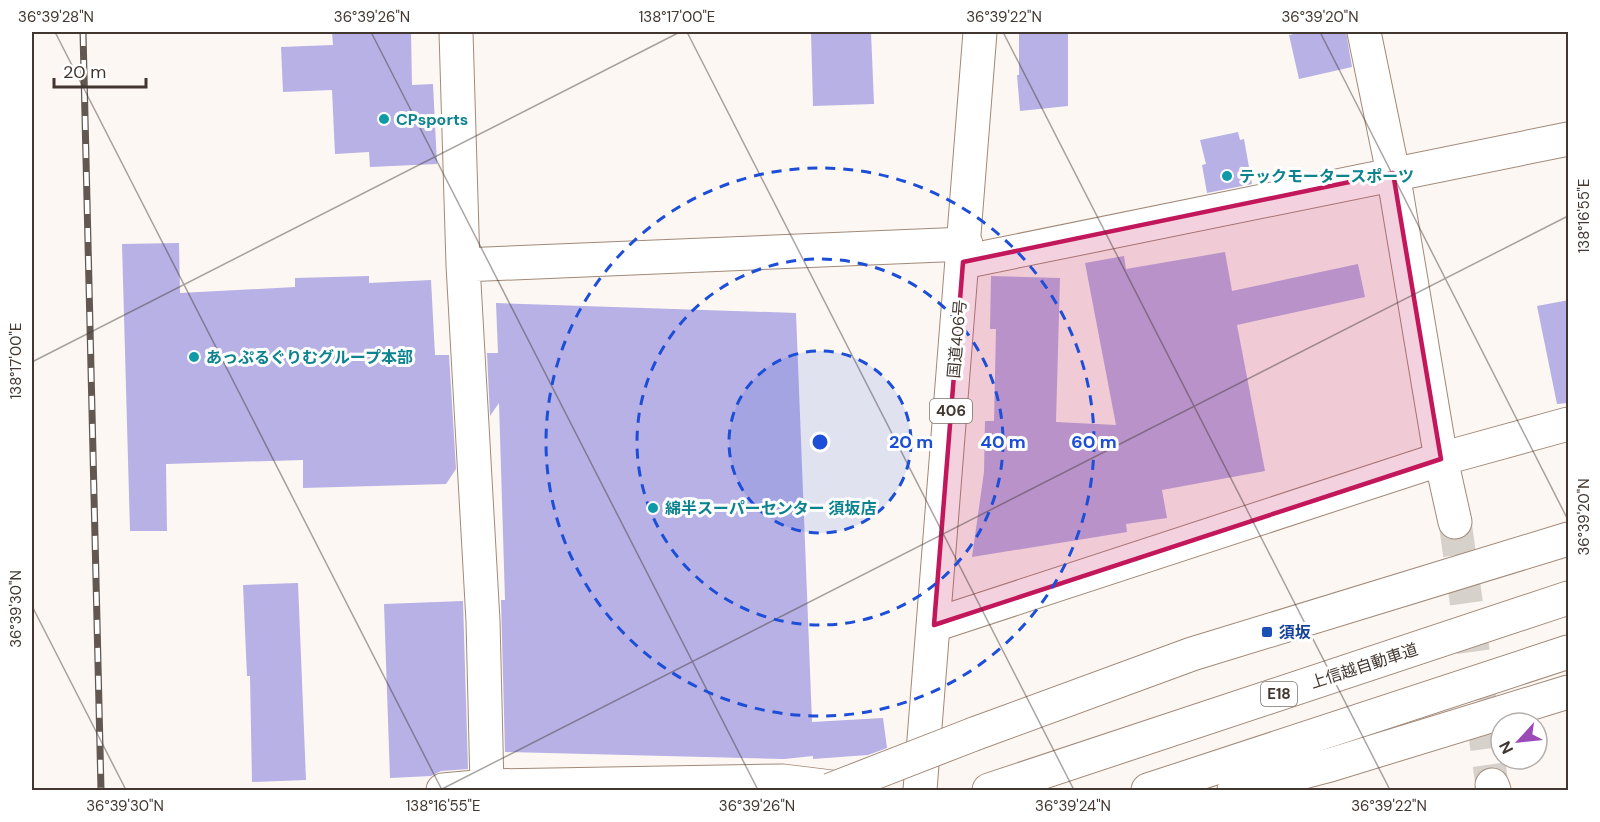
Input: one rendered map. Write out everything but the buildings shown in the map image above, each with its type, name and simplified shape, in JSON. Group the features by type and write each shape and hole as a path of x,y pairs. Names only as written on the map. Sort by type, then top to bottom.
{"main road":[{"path":"456,32 463,265 483,621 487,786"},
{"name":"国道406号","path":"920,790 981,32"},
{"path":"1365,32 1393,173 1441,459 1455,522"},
{"path":"463,265 964,253 1569,139"},
{"path":"934,625 1441,459 1569,424"},
{"path":"830,790 1192,654 1569,539"},
{"name":"上信越自動車道","path":"989,790 1569,598"},
{"path":"1148,790 1569,652"},
{"path":"1234,790 1330,765 1569,692"},
{"path":"443,790 487,786 783,781 856,790"}],"highlighted area":[{"path":"1393,173 1441,459 934,625 963,262"}],"tunnel":[{"path":"1455,522 1492,785"}],"railway":[{"path":"83,32 101,790"}],"place":[{"name":"CPsports","path":"384,119"},
{"name":"テックモータースポーツ","path":"1227,176"},
{"name":"あっぷるぐりむグループ本部","path":"194,357"},
{"name":"綿半スーパーセンター 須坂店","path":"653,508"},
{"name":"須坂","path":"1267,632"}]}
